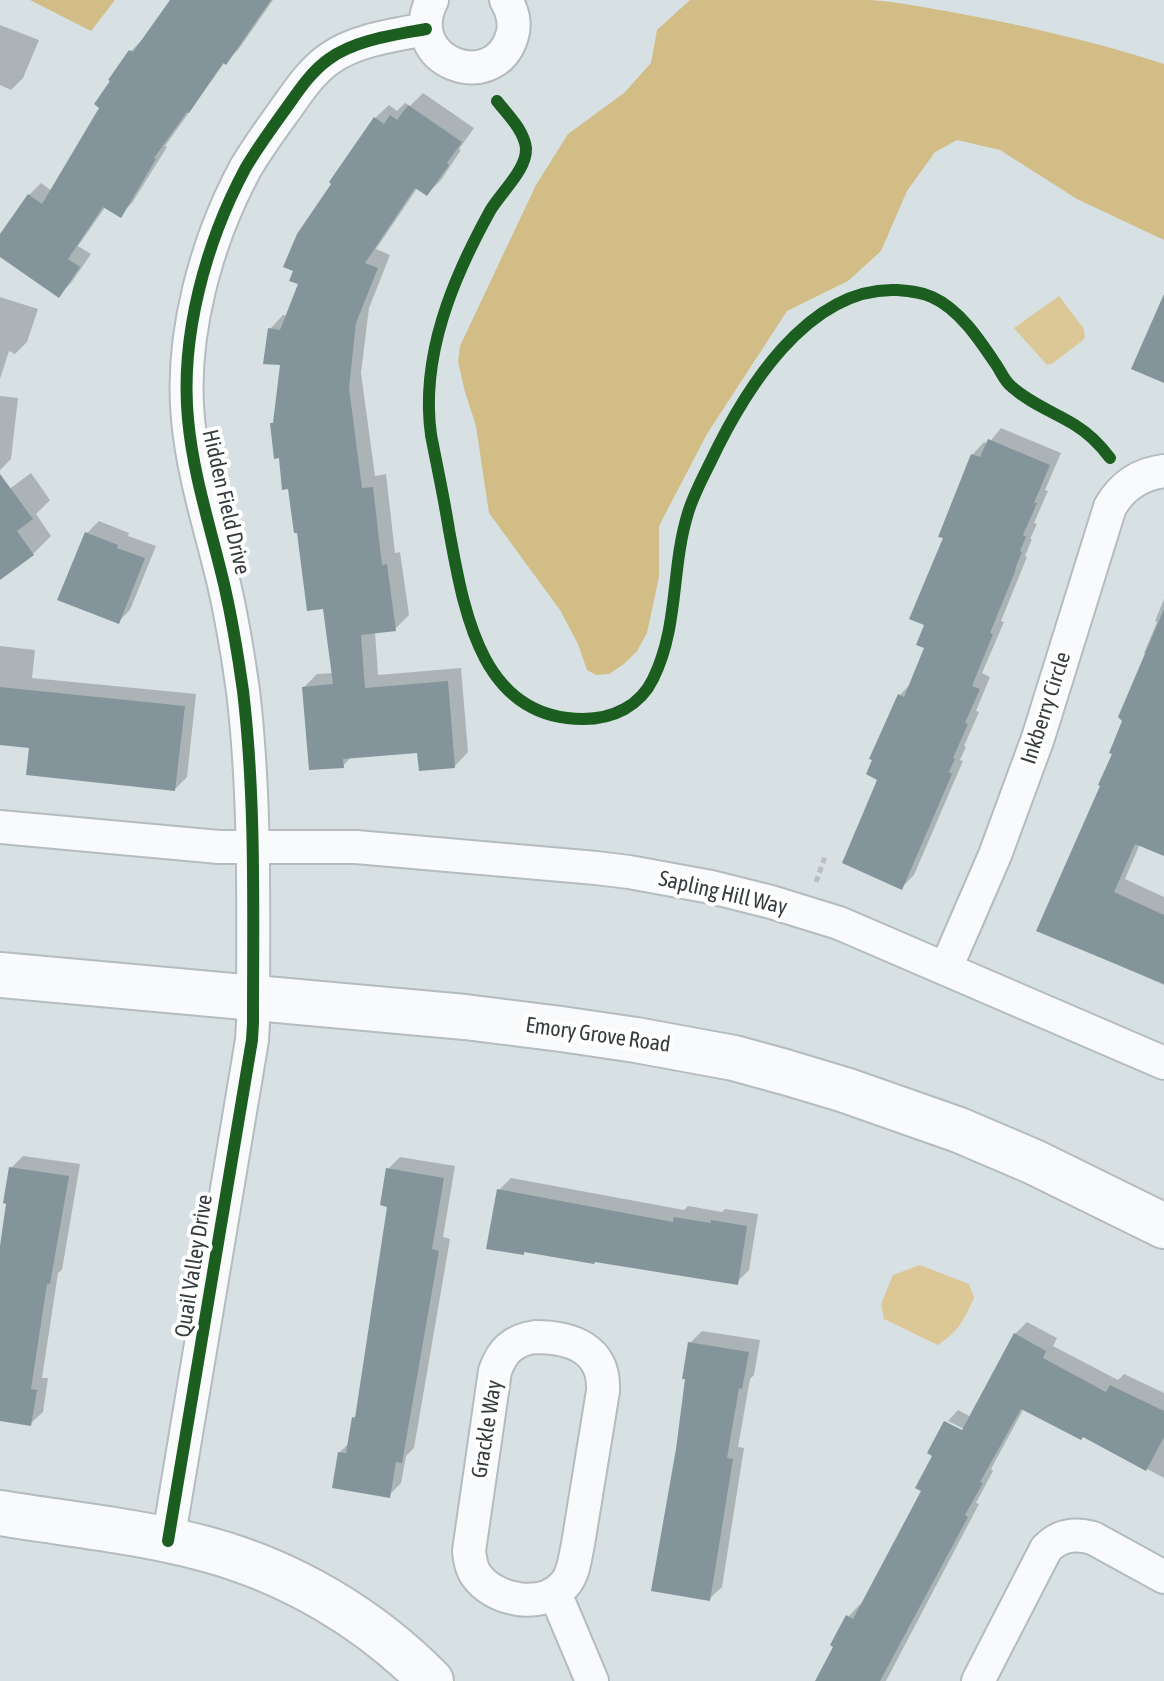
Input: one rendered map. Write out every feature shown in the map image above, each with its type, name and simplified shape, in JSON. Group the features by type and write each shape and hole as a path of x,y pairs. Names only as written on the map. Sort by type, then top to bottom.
{"street":[{"name":"Hidden Field Drive","path":"253,997 247,747 240,670 188,423 187,371 195,311 210,251 234,191 256,152 311,76 326,61 429,15 428,39 443,59 467,68 489,64 505,50 513,32 512,12 506,0"},
{"name":"Inkberry Circle","path":"946,968 995,855 1038,738 1110,507 1131,483 1148,474 1164,471"},
{"path":"0,827 210,847 251,848"},
{"name":"Sapling Hill Way","path":"251,848 356,847 629,872 711,887 839,923 1164,1063"},
{"name":"Emory Grove Road","path":"0,975 425,1013 561,1029 685,1048 746,1061 845,1090 959,1130 1034,1162 1164,1226"},
{"name":"Quail Valley Drive","path":"168,1541 252,1040 253,997"},
{"name":"Grackle Way","path":"547,1337 582,1347 598,1361 603,1379 603,1397 573,1566 567,1584 555,1593 531,1600 505,1596 475,1575 469,1551 495,1371 507,1349 516,1341 529,1338 547,1337"},
{"path":"0,1513 203,1548 248,1563 344,1610 404,1655 431,1681"},
{"path":"978,1681 1046,1549 1060,1538 1093,1538 1164,1577"},
{"path":"555,1593 592,1681"}],"path":[{"path":"816,883 825,857"}],"shaded area":[{"path":"30,0 115,0 91,31"},
{"path":"690,0 893,2 1035,29 1164,64 1164,240 1077,199 1000,150 957,140 935,152 907,191 881,251 848,281 787,311 707,434 659,526 659,577 647,633 637,651 624,664 609,674 596,675 587,670 578,644 560,610 489,513 476,426 458,362 460,346 536,185 568,134 624,93 651,63 657,30"},
{"path":"1059,296 1084,329 1085,337 1047,365 1014,328"},
{"path":"920,1265 969,1284 974,1298 960,1324 938,1345 884,1319 881,1304 893,1275"}],"building":[{"path":"170,0 271,0 226,65 223,63 154,158 121,218 103,207 68,259 80,267 59,298 0,257 0,234 28,194 42,204 99,108 94,104 108,80 129,50 133,52"},
{"path":"408,105 462,142 427,196 415,188 365,263 378,268 356,323 349,388 362,488 373,487 382,565 387,564 396,631 361,635 365,688 448,681 455,768 419,771 417,753 343,759 344,768 309,770 302,687 333,684 323,609 307,611 288,489 282,490 279,458 274,459 270,423 273,423 280,365 263,364 268,328 280,330 298,284 289,281 293,271 283,267 297,234 331,184 329,182 374,117 384,124 390,115 397,120"},
{"path":"1164,294 1164,383 1131,369"},
{"path":"988,439 1050,465 1023,535 1026,537 1016,569 972,686 980,689 953,758 949,772 952,774 902,890 842,863 877,780 866,774 872,760 869,759 898,694 904,697 924,648 916,645 924,625 909,619 943,538 938,537 971,454 980,457"},
{"path":"0,474 33,519 17,531 34,555 0,580"},
{"path":"85,532 145,558 119,624 57,600"},
{"path":"1164,609 1164,856 1135,844 1114,892 1164,915 1164,984 1036,931 1100,786 1122,721 1118,717"},
{"path":"0,687 185,706 175,791 26,775 29,748 0,745"},
{"path":"9,1167 69,1176 50,1284 47,1284 31,1389 37,1390 31,1426 0,1421 0,1246"},
{"path":"386,1168 444,1178 432,1249 439,1251 402,1463 396,1462 390,1498 332,1488 338,1452 346,1453 352,1417 355,1418 387,1207 380,1205"},
{"path":"497,1189 673,1222 674,1217 747,1226 738,1285 595,1262 486,1249"},
{"path":"1014,1333 1046,1351 1043,1358 1106,1392 1110,1385 1164,1411 1164,1437 1146,1471 1083,1437 1081,1440 1021,1409 980,1482 983,1483 965,1515 968,1517 880,1681 815,1681 846,1615 853,1619 921,1491 915,1488 932,1456 927,1453 944,1421 962,1430"},
{"path":"688,1342 749,1352 742,1389 739,1388 727,1458 733,1459 710,1601 651,1591 676,1449"}],"cycle path":[{"path":"168,1541 253,1023 253,857 247,732 230,610 190,440 187,387 192,323 208,258 231,197 245,169 303,85 322,65 351,47 426,29"},
{"path":"497,101 522,135 525,156 518,173 490,211 452,290 435,347 429,405 431,435 455,561 471,625 483,654 499,680 521,701 548,714 583,719 605,717 641,697 653,679 667,639 679,554 690,507 740,406 782,349 807,325 834,306 864,293 910,291 942,302 968,326 1009,385 1080,428 1110,458"}]}
